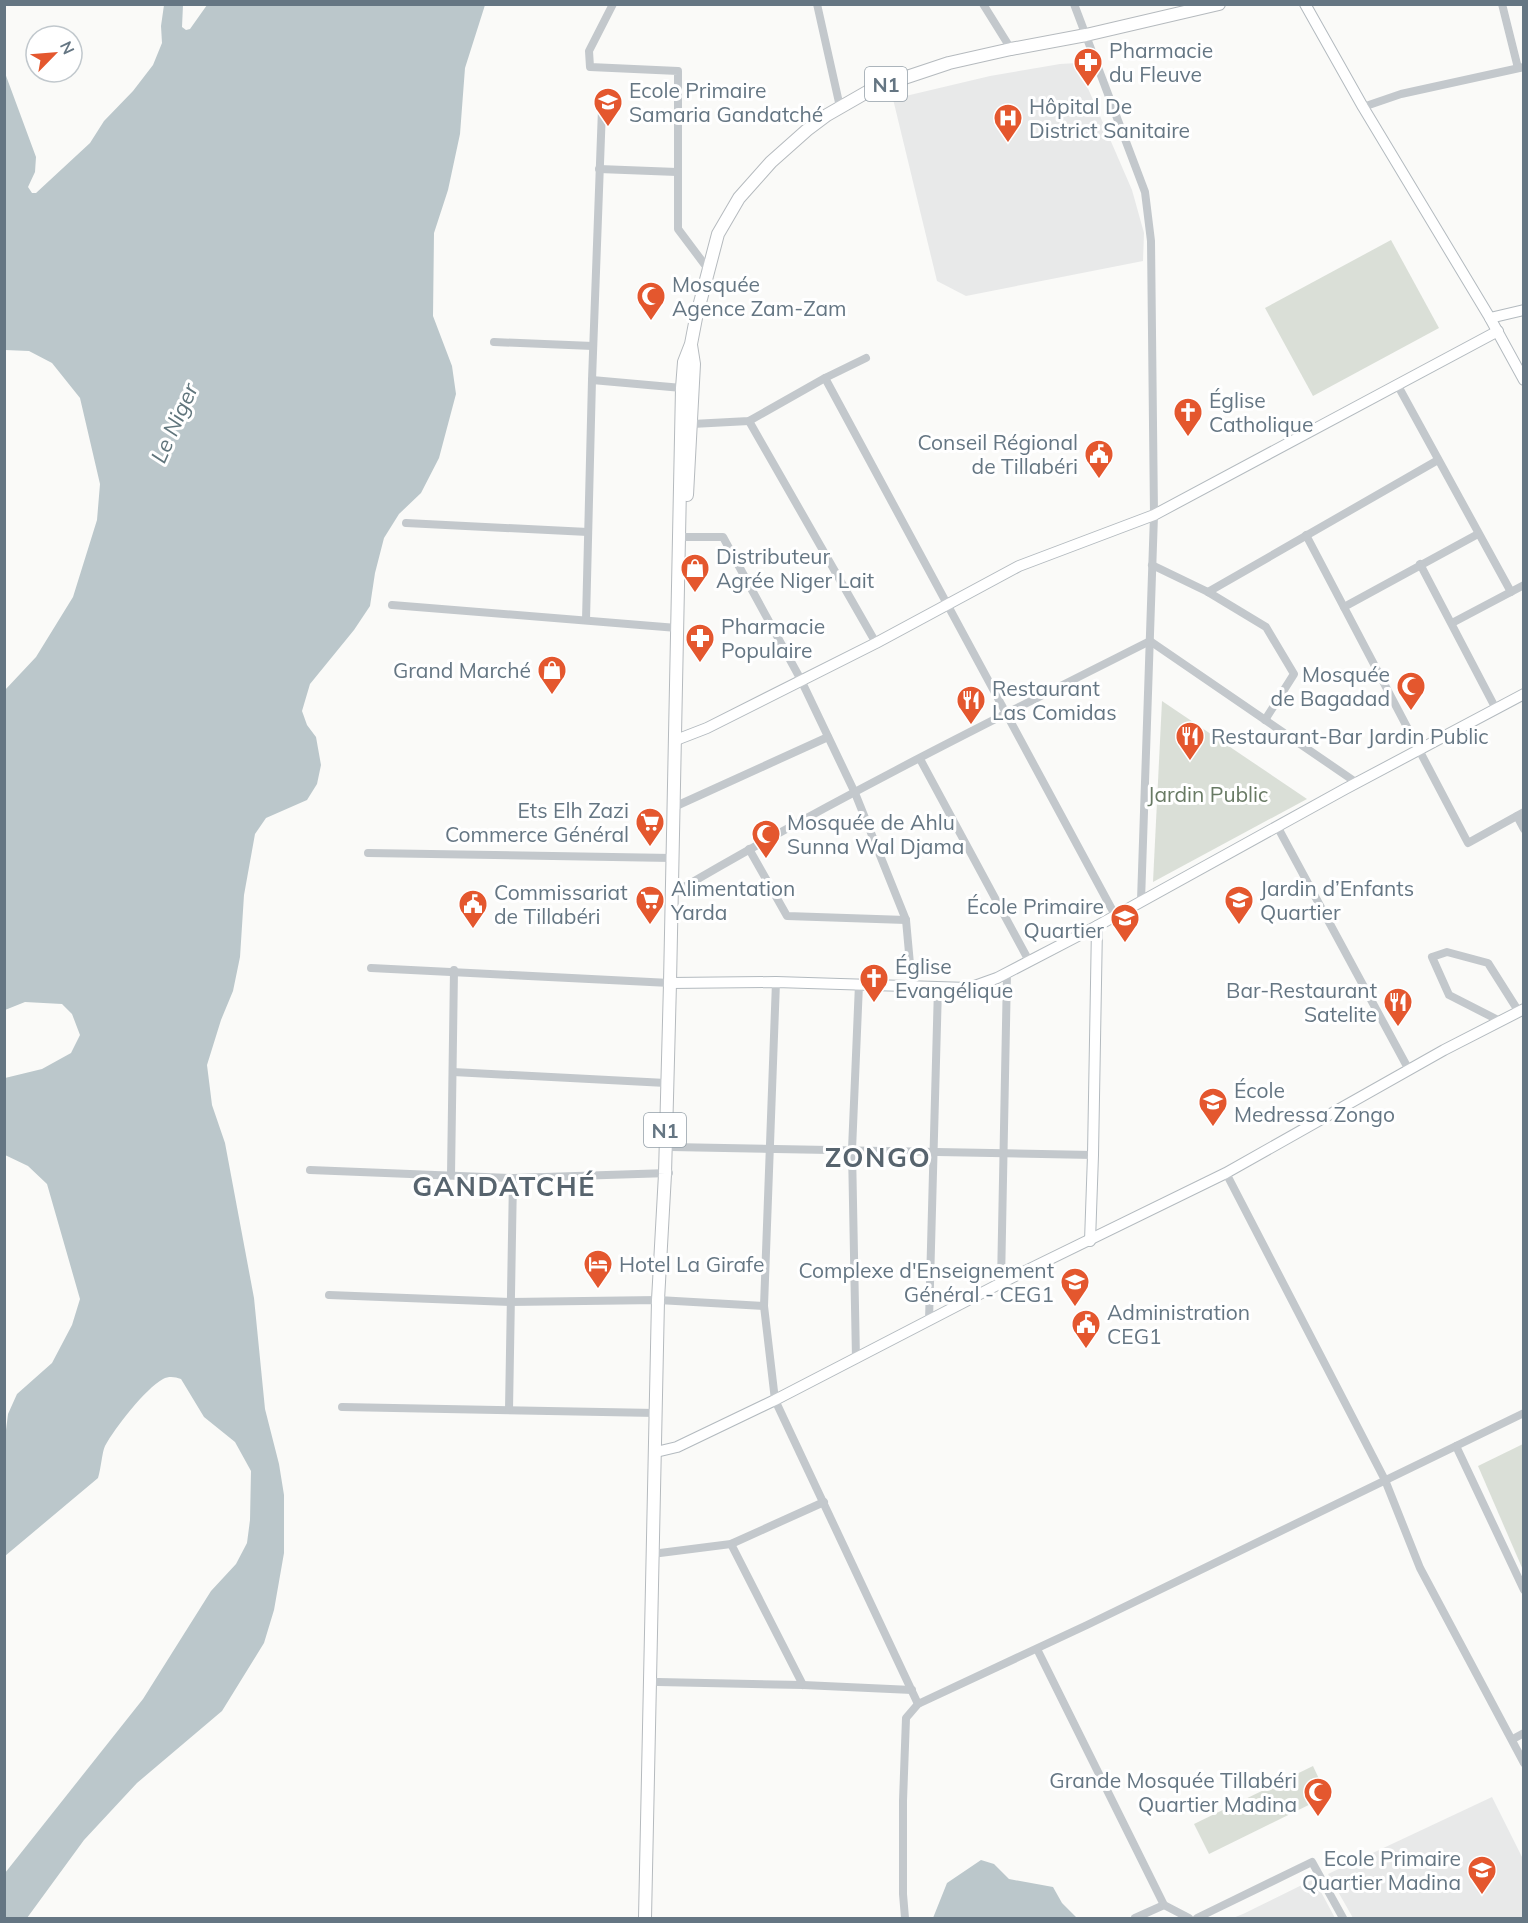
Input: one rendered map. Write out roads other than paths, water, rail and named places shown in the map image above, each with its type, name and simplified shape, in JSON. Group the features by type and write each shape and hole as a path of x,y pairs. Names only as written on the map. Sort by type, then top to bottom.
{"main road":[{"name":"N1","path":"680,739 677,628 684,362 691,344 718,234 740,198 771,162 807,130 840,107 874,88 949,63 1086,35 1219,4"},
{"name":"N1","path":"645,1918 660,1451 656,1413 671,1147 674,983 672,858 680,739 684,537 692,424 694,364 691,344"},
{"name":"N1","path":"668,1173 666,1083 679,890 677,806"},
{"name":"N1","path":"652,1918 660,1553 661,1300"}],"street":[{"path":"613,4 589,51 590,67 678,71 678,229 708,269"},
{"path":"817,4 840,107"},
{"path":"983,4 1011,49"},
{"path":"1074,4 1145,192 1150,241 1154,515 1141,901"},
{"path":"1305,4 1363,107 1498,331 1524,380"},
{"path":"1363,107 1401,94 1521,67 1502,4"},
{"path":"586,620 602,108"},
{"path":"599,169 677,172"},
{"path":"1490,318 1524,310"},
{"path":"680,739 707,729 876,644 947,603 1019,566 1154,515 1498,331"},
{"path":"494,342 593,346"},
{"path":"692,424 749,421 825,378 866,358"},
{"path":"825,378 1116,915"},
{"path":"592,380 682,388"},
{"path":"1397,384 1511,592"},
{"path":"749,421 876,644"},
{"path":"1208,592 1438,460"},
{"path":"406,523 588,532"},
{"path":"1344,607 1478,534"},
{"path":"1306,535 1468,843 1520,814 1524,829"},
{"path":"684,537 723,537 801,680 855,793 906,920 912,986"},
{"path":"1420,564 1496,709"},
{"path":"1152,565 1208,592 1266,627 1294,674 1265,720"},
{"path":"1452,623 1524,585"},
{"path":"392,606 677,628"},
{"path":"679,890 749,849 1150,640"},
{"path":"1150,640 1357,783"},
{"path":"371,968 454,970 674,983 776,982 969,988 1007,973 1097,926 1277,826 1524,694"},
{"path":"677,806 828,737"},
{"path":"920,759 1029,961"},
{"path":"1277,826 1409,1070"},
{"path":"749,849 787,916 906,920"},
{"path":"368,853 672,858"},
{"path":"1090,1241 1097,926"},
{"path":"660,1451 677,1447 775,1400 1001,1283 1226,1173 1521,1010 1488,963 1447,952 1432,957 1449,995 1500,1021"},
{"path":"451,1175 454,970"},
{"path":"1001,1283 1007,973"},
{"path":"776,982 764,1306 775,1400 918,1704"},
{"path":"856,1359 852,1150 859,984"},
{"path":"929,1321 938,987"},
{"path":"453,1072 666,1083"},
{"path":"671,1147 1093,1155"},
{"path":"310,1170 513,1178 668,1173"},
{"path":"1226,1173 1385,1480 1420,1568 1524,1763"},
{"path":"509,1410 513,1178"},
{"path":"329,1294 510,1302 661,1300 764,1306"},
{"path":"342,1407 656,1413"},
{"path":"905,1918 903,1801 906,1718 918,1704 1037,1649 1524,1413"},
{"path":"1456,1446 1524,1590"},
{"path":"660,1553 730,1544 824,1502"},
{"path":"730,1544 803,1685"},
{"path":"1037,1649 1164,1905 1189,1918"},
{"path":"658,1682 912,1690"},
{"path":"1512,1739 1524,1733"},
{"path":"1197,1918 1312,1862 1343,1918"},
{"path":"1135,1918 1164,1905"}],"water":[{"name":"Le Niger","path":"164,5 183,5 182,27 186,30 190,29 207,5 485,5 465,68 460,134 448,190 434,233 433,316 452,366 456,394 439,458 421,493 399,514 384,538 370,606 354,630 310,684 302,711 307,725 316,737 321,765 317,784 307,800 266,818 255,834 244,895 240,957 233,991 207,1065 212,1105 225,1143 254,1298 265,1409 279,1464 284,1495 284,1553 274,1610 264,1643 222,1711 137,1783 84,1840 27,1918 5,1918 5,1873 143,1699 211,1591 236,1564 247,1543 250,1520 251,1471 235,1442 204,1417 181,1379 168,1377 148,1391 116,1429 104,1449 98,1478 5,1556 4,1446 8,1414 17,1394 52,1363 72,1325 80,1299 47,1184 28,1166 5,1155 5,1078 42,1069 71,1053 80,1035 72,1014 62,1004 25,1002 5,1010 5,690 36,657 73,597 97,520 100,484 80,398 52,363 29,351 5,350 5,73 36,157 35,172 28,187 32,193 36,193 90,143 104,121 133,91 153,65 162,43 161,26"},
{"path":"981,1860 994,1864 1009,1879 1053,1887 1062,1903 1077,1918 933,1918 947,1883"}],"place":[{"name":"Pharmacie du Fleuve","path":"1088,88"},
{"name":"Ecole Primaire Samaria Gandatché","path":"608,128"},
{"name":"Hôpital De District Sanitaire","path":"1008,144"},
{"name":"Mosquée Agence Zam-Zam","path":"651,322"},
{"name":"Église Catholique","path":"1188,438"},
{"name":"Conseil Régional de Tillabéri","path":"1099,480"},
{"name":"Distributeur Agrée Niger Lait","path":"695,594"},
{"name":"Pharmacie Populaire","path":"700,664"},
{"name":"Grand Marché","path":"552,696"},
{"name":"Mosquée de Bagadad","path":"1411,712"},
{"name":"Restaurant Las Comidas","path":"971,726"},
{"name":"Restaurant-Bar Jardin Public","path":"1190,762"},
{"name":"Ets Elh Zazi Commerce Général","path":"650,848"},
{"name":"Mosquée de Ahlu Sunna Wal Djama","path":"766,860"},
{"name":"Alimentation Yarda","path":"650,926"},
{"name":"Jardin d’Enfants Quartier","path":"1239,926"},
{"name":"Commissariat de Tillabéri","path":"473,930"},
{"name":"École Primaire Quartier","path":"1125,944"},
{"name":"Église Evangélique","path":"874,1004"},
{"name":"Bar-Restaurant Satelite","path":"1398,1028"},
{"name":"École Medressa Zongo","path":"1213,1128"},
{"name":"Hotel La Girafe","path":"598,1290"},
{"name":"Complexe d'Enseignement Général - CEG1","path":"1075,1308"},
{"name":"Administration CEG1","path":"1086,1350"},
{"name":"Grande Mosquée Tillabéri Quartier Madina","path":"1318,1818"},
{"name":"Ecole Primaire Quartier Madina","path":"1482,1896"}],"district":[{"name":"ZONGO","path":"878,1157"},
{"name":"GANDATCHÉ","path":"504,1186"}],"park label":[{"name":"Jardin Public","path":"1208,794"}]}
